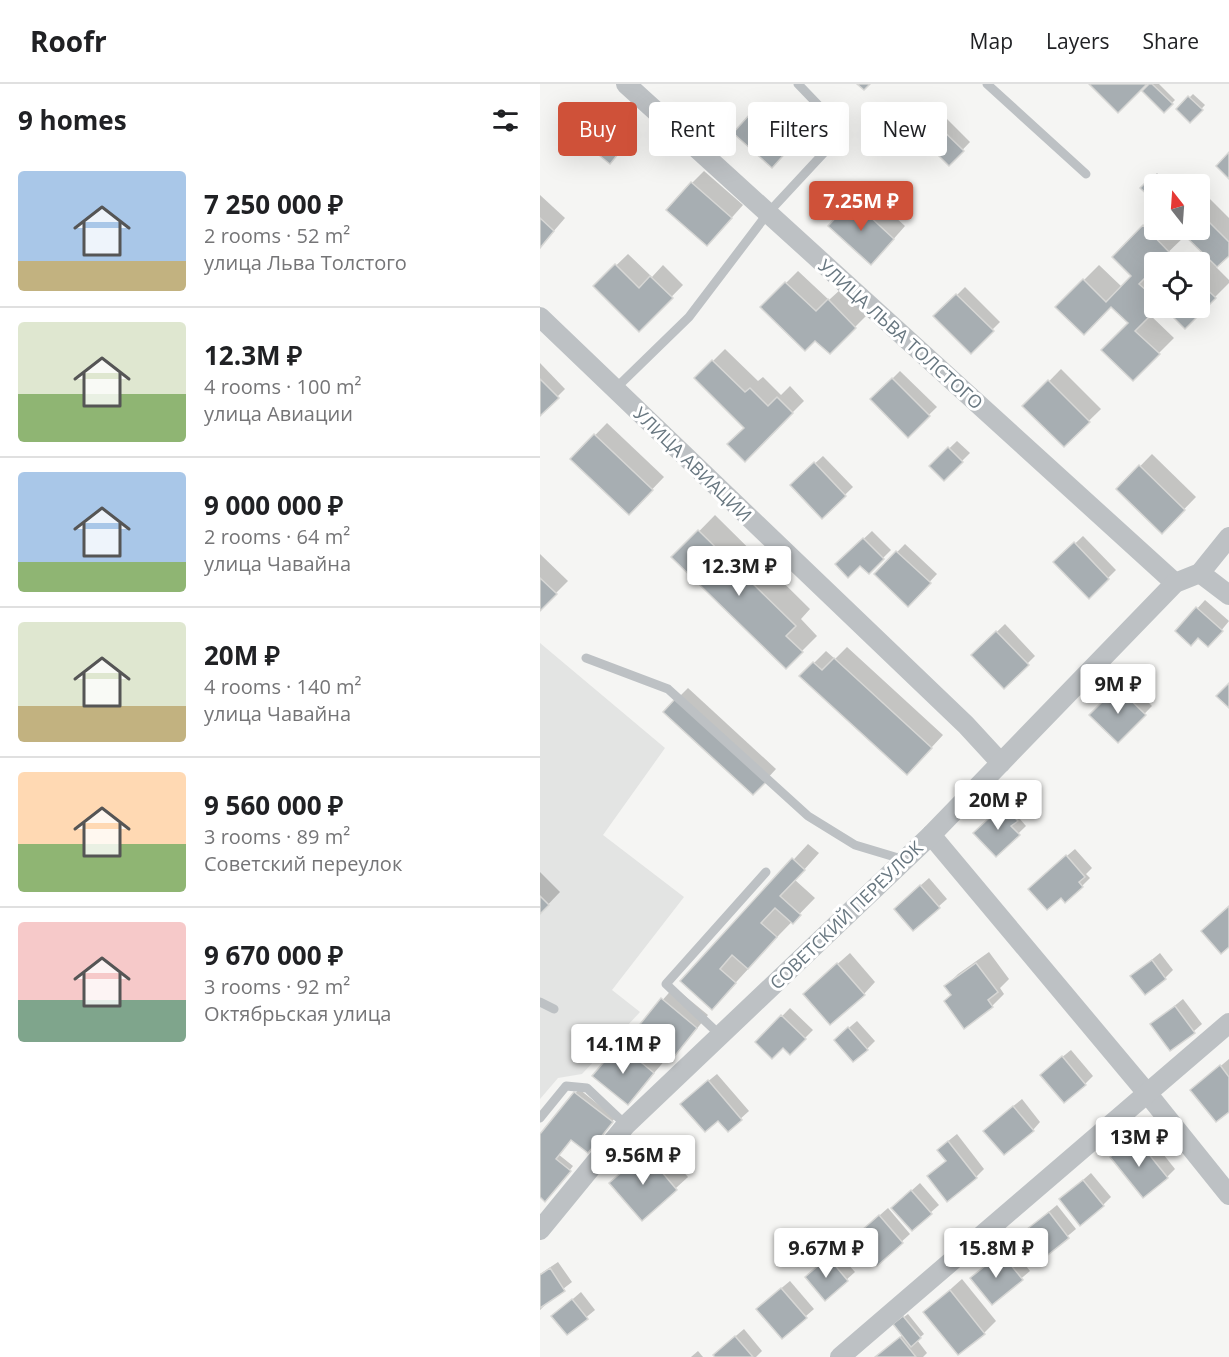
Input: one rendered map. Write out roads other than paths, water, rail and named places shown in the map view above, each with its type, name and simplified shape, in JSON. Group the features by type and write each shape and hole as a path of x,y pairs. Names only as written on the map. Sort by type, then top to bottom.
{"street":[{"name":"УЛИЦА ЛЬВА ТОЛСТОГО","path":"626,84 1175,583"},
{"name":"УЛИЦА АВИАЦИИ","path":"540,317 966,725 1000,763"},
{"path":"931,835 1175,583 1200,573 1229,537"},
{"path":"1200,573 1229,595"},
{"name":"СОВЕТСКИЙ ПЕРЕУЛОК","path":"540,1230 626,1125 931,835 1147,1093 1229,1195"},
{"path":"840,1357 1229,1023"}],"lane":[{"path":"615,389 689,317 768,213 833,143 832,125 824,111 798,84"},
{"path":"987,84 1086,174"},
{"path":"586,658 668,688 808,816 855,845 905,860"},
{"path":"720,1035 666,984 766,872"},
{"path":"540,1002 554,1009"},
{"path":"540,1118 566,1086 587,1088 626,1125"}]}
